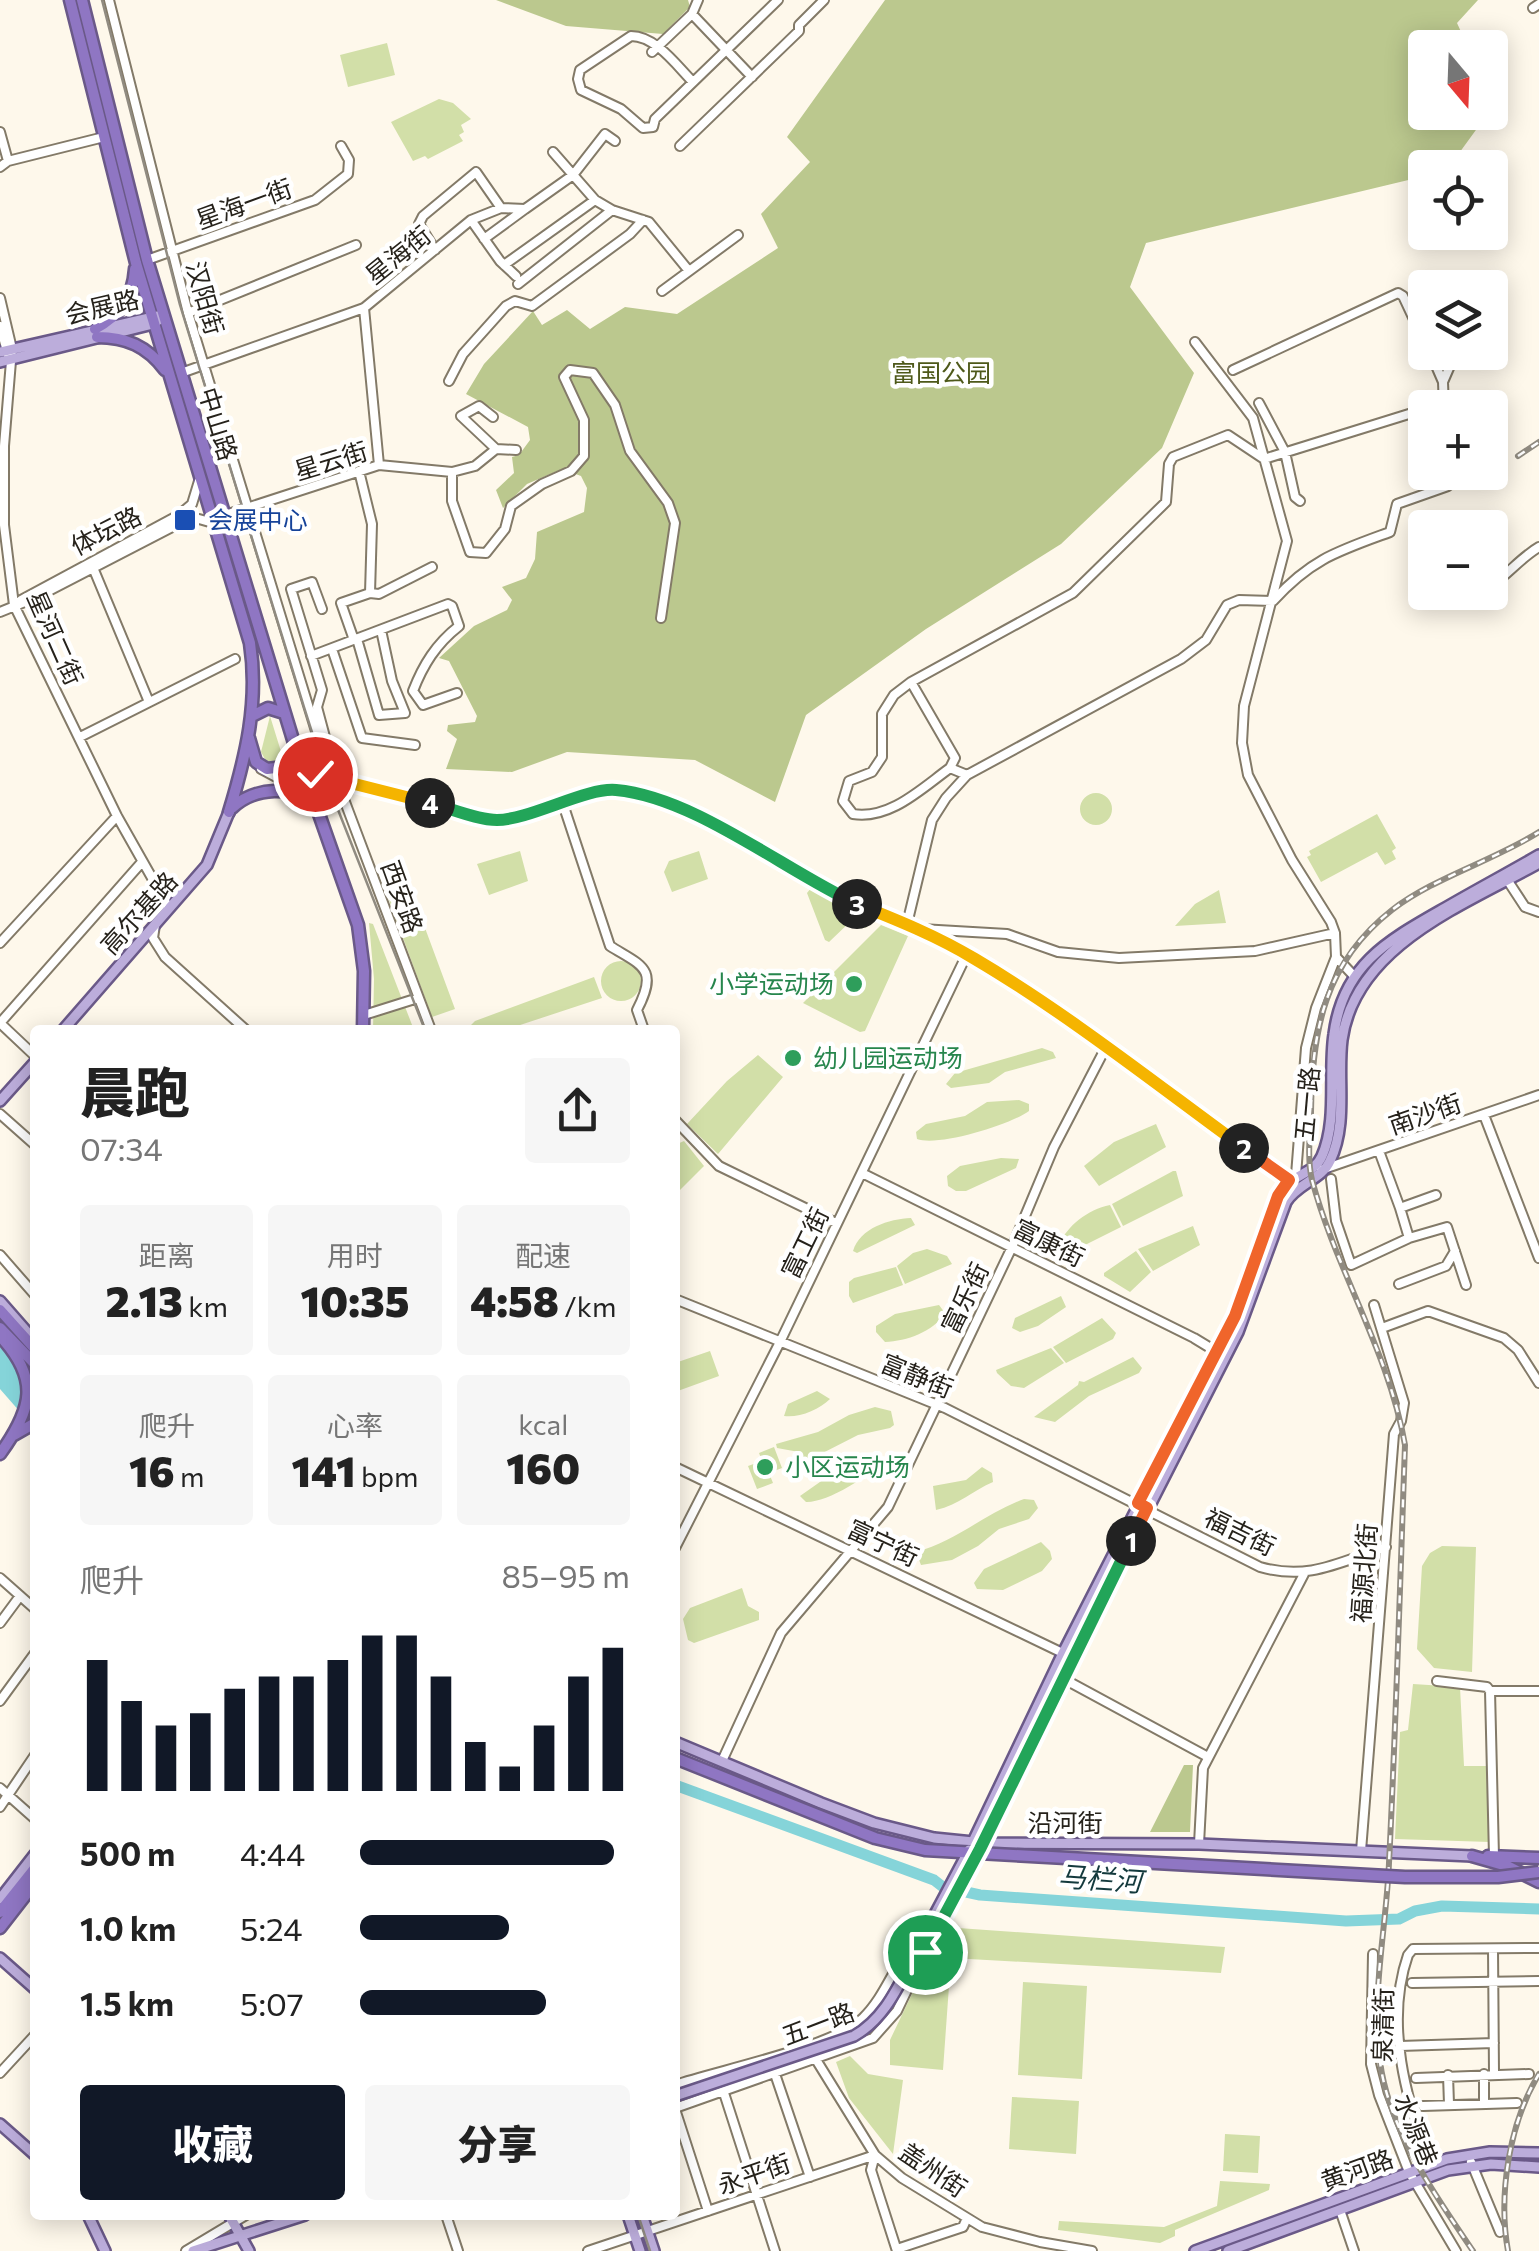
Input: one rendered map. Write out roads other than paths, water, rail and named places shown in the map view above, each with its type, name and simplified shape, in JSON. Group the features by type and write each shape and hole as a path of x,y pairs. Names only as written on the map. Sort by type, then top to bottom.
{"highway":[{"name":"中山路","path":"70,0 104,138 141,262 164,316 294,743 308,772 358,925 364,971 363,1025"},
{"name":"中山路","path":"82,0 152,319 250,643 252,716 229,812"},
{"path":"96,333 129,298 141,262"},
{"path":"96,333 124,339 144,349 170,378"},
{"path":"252,716 268,708 285,714"},
{"path":"248,737 256,762 273,770 284,767 294,753 294,743"},
{"path":"229,812 244,798 287,791 306,798 319,812"},
{"path":"0,1310 30,1343"},
{"path":"0,1328 30,1359"},
{"path":"0,1336 16,1353 29,1385 28,1399 13,1436 0,1454"},
{"path":"13,1436 30,1425"},
{"path":"680,1764 873,1843 924,1855 1404,1882 1498,1882 1539,1877"},
{"path":"1472,1856 1539,1860"},
{"path":"1472,1856 1539,1877"},
{"path":"1521,1873 1524,1864 1539,1860"},
{"path":"0,1912 30,1874"},
{"path":"0,1928 30,1889"}],"main road":[{"name":"会展路","path":"6,355 164,316"},
{"name":"高尔基路","path":"67,1025 207,865 229,812"},
{"name":"五一路","path":"1143,1506 1238,1332 1286,1202 1302,1184 1328,1174 1339,1124 1342,1039 1374,970 1410,936 1539,855"},
{"name":"五一路","path":"976,1846 1235,1316 1278,1196 1293,1178 1310,1170 1324,1150 1334,1034 1342,998 1354,976 1378,948 1539,864"},
{"path":"0,1101 30,1065"},
{"path":"0,1301 30,1335"},
{"name":"五一路","path":"680,2088 854,2036 870,2027 886,2008 930,1933 1062,1678 1068,1656"},
{"name":"沿河街","path":"680,1744 874,1823 976,1846 1199,1844 1472,1856"},
{"path":"0,1899 30,1860"},
{"path":"0,1958 30,1985"},
{"path":"0,2124 30,2151"},
{"name":"黄河路","path":"1228,2251 1340,2210 1430,2165 1468,2154 1539,2153"},
{"name":"黄河路","path":"1195,2251 1412,2177 1472,2166 1539,2167"},
{"path":"90,2220 105,2251"},
{"path":"232,2220 249,2251"},
{"path":"190,2251 289,2220"},
{"path":"630,2220 640,2251"},
{"path":"644,2220 654,2251"}],"street":[{"name":"汉阳街","path":"109,0 188,313 333,777"},
{"path":"654,49 692,14 698,0"},
{"path":"693,82 640,36 632,36 580,70 578,79 581,90 621,109 643,128 653,127 654,118 693,82 727,50 778,0"},
{"path":"680,146 798,31 799,25 824,0"},
{"path":"692,14 752,77"},
{"path":"0,132 4,164 104,138"},
{"path":"484,239 573,175 605,134 615,141"},
{"name":"星海一街","path":"141,262 315,200 348,174 348,160 341,146"},
{"path":"553,152 595,200 643,220 658,231 689,271"},
{"path":"436,250 418,224 476,172 501,208"},
{"path":"504,265 595,200"},
{"name":"星海街","path":"182,373 364,308 471,220 501,208 524,209"},
{"path":"471,220 517,280 612,210"},
{"path":"449,382 463,354 506,306 515,301 532,306 630,234 643,220"},
{"path":"662,291 738,236"},
{"path":"188,313 356,245"},
{"path":"1233,370 1398,292 1408,306"},
{"name":"星河二街","path":"0,298 6,355 4,525 14,605 117,816 169,908"},
{"path":"364,308 380,465"},
{"name":"星河二街","path":"0,326 6,355"},
{"path":"256,762 270,776 308,772 497,820 612,789 657,800 733,834 799,875 967,954 1293,1178 1306,1048 1316,1008 1336,958 1336,933 1248,775 1242,743 1244,706 1287,542 1252,418 1195,342"},
{"path":"496,449 475,466 452,472 452,501 470,552 486,553 506,529 511,506 542,484 570,471 584,456 584,420 564,377 570,370 593,373 615,406 630,451 668,503 675,523 661,618"},
{"path":"1438,370 1444,382"},
{"path":"1444,390 1449,370"},
{"path":"1258,402 1286,452 1295,497 1300,501"},
{"path":"493,417 479,406 460,416 496,449 516,450"},
{"path":"1264,459 1408,414"},
{"path":"910,682 955,758 950,768 888,810 866,816 853,814 843,801 849,781 872,772 882,758 882,714 894,695 910,682 1073,593 1166,502 1168,464 1173,457 1228,435 1264,459"},
{"name":"星云街","path":"225,515 380,465 452,472"},
{"path":"359,472 372,524 370,593"},
{"name":"体坛路","path":"14,605 179,516 196,496 200,478"},
{"path":"912,926 932,820 968,775 1181,659 1206,640 1226,605 1239,600 1273,601 1298,573 1318,561 1390,532 1397,504 1437,490"},
{"name":"体坛路","path":"0,612 182,522 199,519 213,523"},
{"path":"1508,572 1519,559 1539,547"},
{"path":"381,630 392,681 405,713 396,716 380,715 342,602 370,593 380,594 432,567"},
{"path":"94,570 149,702"},
{"path":"322,609 312,582 291,590 322,690 317,707 333,777"},
{"path":"311,656 448,604 459,626 444,637 423,666 413,691 424,705 456,693"},
{"path":"332,649 362,738 415,746"},
{"path":"80,737 234,659"},
{"path":"950,768 968,775"},
{"name":"西安路","path":"333,777 429,1025"},
{"path":"344,799 350,789 362,785"},
{"path":"563,804 610,946 642,964 647,975 644,995 636,1010 642,1025"},
{"path":"0,943 117,816"},
{"path":"30,1054 0,1023 142,862"},
{"path":"1506,878 1525,907 1539,912"},
{"path":"155,924 153,938 165,958 240,1025"},
{"path":"912,926 1008,934 1058,952 1118,958 1255,950 1336,933"},
{"name":"富工街","path":"680,1539 780,1342 967,954"},
{"path":"1336,958 1354,976"},
{"path":"364,1015 418,998"},
{"name":"富乐街","path":"722,1761 781,1633 888,1507 1012,1248 1054,1147 1106,1047"},
{"name":"南沙街","path":"1310,1170 1328,1174 1378,1152 1539,1095"},
{"path":"0,1114 30,1140"},
{"path":"1484,1114 1539,1258"},
{"path":"680,1125 719,1166 836,1224"},
{"path":"1378,1152 1409,1238"},
{"name":"富康街","path":"862,1172 1216,1352"},
{"path":"1328,1174 1336,1222 1350,1265 1409,1238 1447,1228 1466,1285"},
{"path":"1400,1208 1436,1195"},
{"path":"1399,1284 1446,1266 1455,1251"},
{"path":"0,1255 30,1289"},
{"name":"富静街","path":"680,1301 935,1404 1143,1506"},
{"name":"福源北街","path":"1361,1851 1394,1434 1404,1403 1374,1305"},
{"path":"1382,1328 1428,1311 1443,1316 1504,1338 1518,1350 1539,1383"},
{"name":"富宁街","path":"680,1469 1068,1656"},
{"name":"福吉街","path":"1143,1506 1260,1567 1286,1574 1304,1574 1386,1547"},
{"path":"1199,1844 1202,1768 1304,1574"},
{"path":"0,1578 30,1605"},
{"path":"0,1622 20,1596"},
{"path":"0,1701 30,1660"},
{"path":"1062,1678 1208,1757"},
{"path":"1437,1681 1486,1687 1490,1691 1539,1690"},
{"path":"1490,1691 1494,1856"},
{"path":"0,1808 30,1763"},
{"path":"0,1788 30,1815"},
{"path":"680,2088 850,2029 863,2018 912,1943 930,1933"},
{"path":"680,2105 774,2070 863,2043 884,2028 897,2011 930,1933"},
{"path":"1484,2103 1494,2043 1493,1948"},
{"name":"泉清街","path":"1430,2165 1406,2096 1400,2046 1404,1966 1413,1950 1539,1948"},
{"name":"水源巷","path":"1374,1954 1371,2064 1412,2177 1456,2251"},
{"path":"1412,1982 1539,1981"},
{"path":"0,2073 30,2040"},
{"path":"1400,2046 1494,2043"},
{"name":"盖州街","path":"807,2045 876,2155 915,2186 982,2226 1092,2251"},
{"path":"680,2106 724,2093 774,2070"},
{"path":"774,2070 810,2177"},
{"path":"1416,2078 1529,2074"},
{"path":"1448,2075 1448,2104"},
{"path":"724,2093 775,2251"},
{"path":"1423,2106 1517,2103"},
{"path":"680,2123 708,2210"},
{"path":"1468,2154 1500,2232"},
{"path":"876,2155 871,2170 897,2250 963,2227 967,2218"},
{"name":"永平街","path":"680,2220 876,2155"},
{"path":"1340,2210 1354,2251"},
{"path":"190,2251 230,2220"},
{"path":"448,2220 458,2251"},
{"name":"永平街","path":"588,2251 679,2220"},
{"path":"1034,2240 1037,2251"}],"water":[{"path":"0,1315 30,1351 30,1423 0,1389"}],"waterway":[{"name":"马栏河","path":"680,1787 934,1880 943,1887 980,1895 1346,1921 1399,1919 1415,1911 1442,1906 1539,1909"}],"tram line":[{"path":"102,0 180,305 304,707 331,792 423,1025"},
{"path":"640,2220 650,2251"}],"railway":[{"path":"1518,456 1539,442"},
{"path":"1473,2251 1433,2191 1399,2128 1379,2056 1377,2001 1389,1863 1405,1445 1387,1377 1312,1180 1312,1082 1326,1000 1351,953 1369,931 1426,888 1539,832"},
{"path":"1508,2251 1504,2207 1513,2137 1539,2074"}],"place":[{"name":"会展中心","path":"185,520"},
{"name":"小学运动场","path":"854,984"},
{"name":"幼儿园运动场","path":"793,1058"},
{"name":"小区运动场","path":"765,1467"}],"park label":[{"name":"富国公园","path":"941,373"}]}
